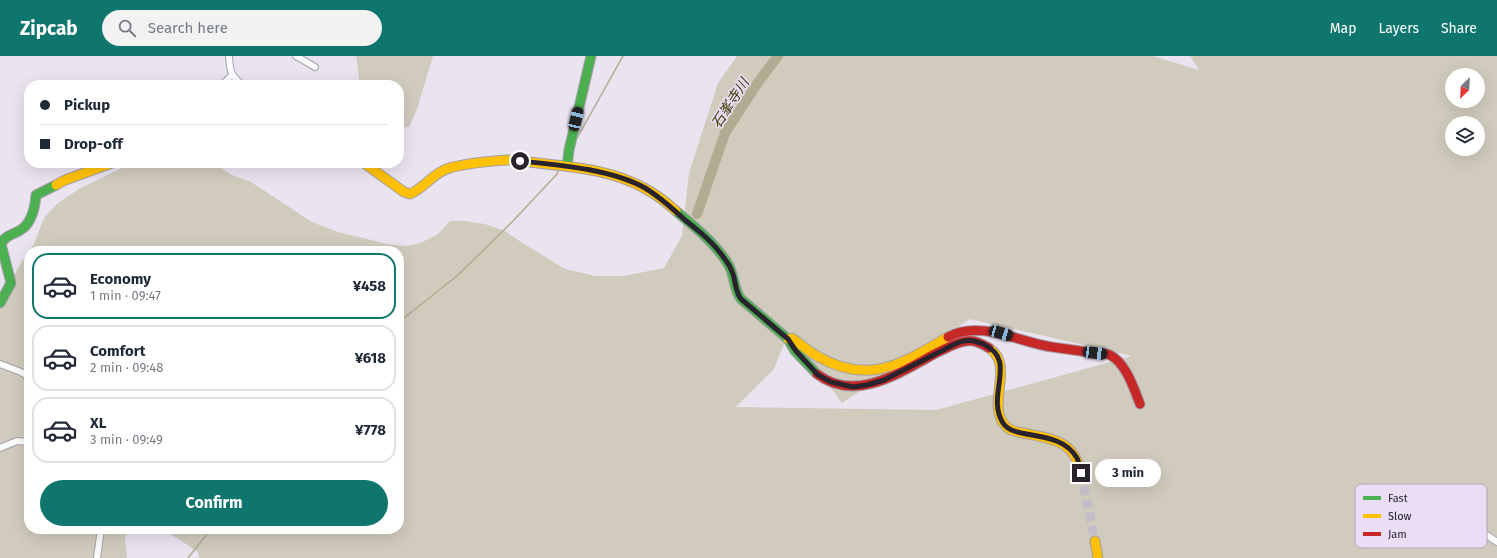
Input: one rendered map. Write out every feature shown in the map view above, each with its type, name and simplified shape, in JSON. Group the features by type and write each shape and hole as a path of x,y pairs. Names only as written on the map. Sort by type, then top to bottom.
{"street":[{"path":"229,56 230,71 237,80"},
{"path":"296,56 315,67"},
{"path":"567,166 569,150 591,56"},
{"path":"227,80 232,75"},
{"path":"371,168 404,192 410,194 415,192 433,176 452,167 462,164 509,160 567,166 608,174 644,187 658,196 702,233 724,256 733,275 737,294 788,339 796,351 818,375 831,382 853,387 867,385 884,380 957,343 967,340 975,341 996,352 1000,361 1001,369 997,405 998,414 1003,424 1010,431 1048,438 1062,444 1077,458 1081,473"},
{"path":"0,303 11,283 1,244 5,237 21,230 31,217 35,210 36,195 65,180 98,168"},
{"path":"788,339 792,338 817,356 840,366 874,371 891,367 918,355 954,334 971,331 1001,333 1050,347 1110,354 1131,379 1140,404"},
{"path":"0,364 24,374"},
{"path":"0,448 17,441 24,442"},
{"path":"97,558 100,534"},
{"path":"1487,535 1497,542"},
{"path":"1095,541 1098,558"}],"shaded area":[{"path":"356,56 433,56 417,109 409,127 404,128 404,80 359,80"},
{"path":"737,56 1153,56 1199,70 1190,56 1497,56 1497,558 199,558 198,552 170,534 404,534 404,246 33,246 44,218 57,204 79,189 122,168 221,168 232,175 251,182 312,222 338,232 387,244 407,246 420,243 437,235 450,221 485,224 505,231 565,269 595,276 624,276 664,268 682,236 689,173 718,83","holes":["970,319 1132,356 936,410 736,407 774,369 789,331 842,403"]},
{"path":"24,258 24,534 127,534 125,538 127,558 0,558 0,301"}],"waterway":[{"path":"576,140 623,56"},
{"name":"石峯寺川","path":"697,214 725,133 759,81 778,56"},
{"path":"404,318 458,275 513,221 557,174 560,168"},
{"path":"188,558 207,534"}],"tunnel":[{"path":"1081,473 1095,541"}],"traffic: fast":[{"path":"567,166 569,150 591,56"},
{"path":"0,303 11,283 1,244 6,237 19,231 30,220 34,210 36,195 56,185"},
{"path":"676,211 704,236 723,256 730,268 738,295 741,299 788,339 795,351 817,374"}],"traffic: slow":[{"path":"371,168 404,192 410,194 446,169 473,163 511,160 578,168 606,173 632,182 665,201 676,211"},
{"path":"56,185 65,180 98,168"},
{"path":"788,339 792,338 807,350 836,365 853,369 869,370 885,368 900,363 948,337"},
{"path":"989,348 996,355 1000,364 1001,374 998,405 1004,424 1008,428 1018,432 1060,442 1073,453 1078,462 1081,473"},
{"path":"1095,541 1098,558"}],"traffic: jam":[{"path":"948,337 960,332 973,330 987,331 1040,345 1108,354 1116,359 1125,370 1140,404"},
{"path":"817,374 832,382 847,386 863,385 894,375 952,345 973,341 989,348"}],"route":[{"path":"520,161 567,166 608,174 644,187 658,196 702,233 724,256 733,275 737,294 741,299 788,339 796,351 818,375 831,382 853,387 867,385 884,380 957,343 967,340 975,341 987,346 996,352 1000,361 1001,369 997,405 998,414 1003,424 1010,431 1048,438 1062,444 1077,458 1081,473"}]}
